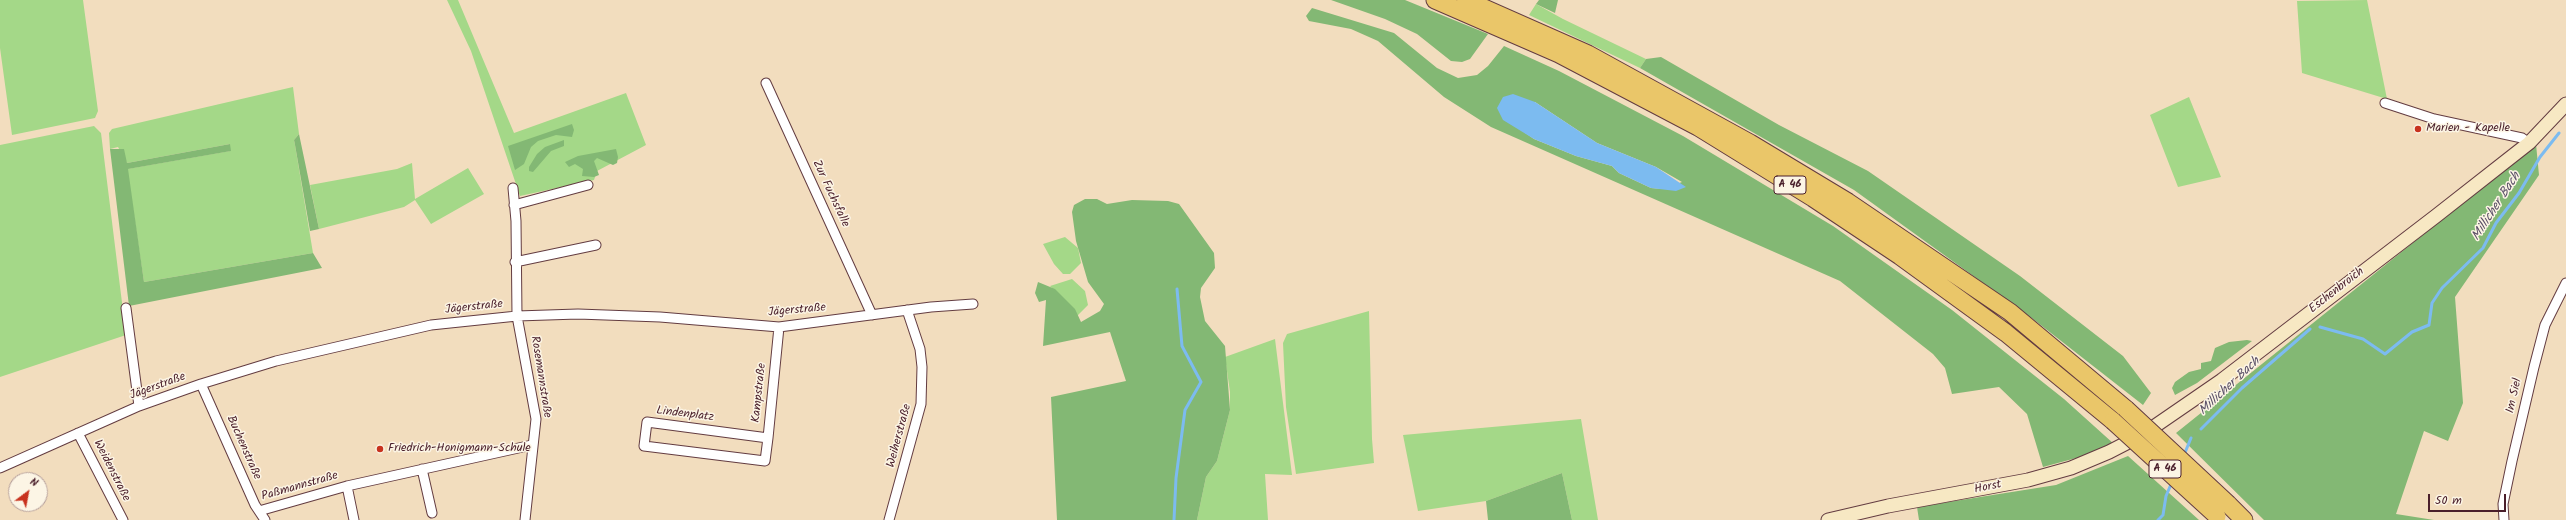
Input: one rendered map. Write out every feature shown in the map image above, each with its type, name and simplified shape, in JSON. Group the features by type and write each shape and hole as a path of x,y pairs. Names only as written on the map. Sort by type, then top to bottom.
{"highway":[{"name":"A 46","path":"1436,0 1559,54 1698,127 1813,198 1900,256 2006,333 2222,513 2244,520"},
{"name":"A 46","path":"1466,0 1588,54 1750,143 1848,202 2010,312 2126,409 2222,513"}],"street":[{"name":"Zur Fuchsfalle","path":"766,83 872,315"},
{"path":"2385,103 2434,119 2522,138 2529,143"},
{"name":"Eschenbroich","path":"2142,435 2222,380 2529,143 2566,104"},
{"path":"514,205 588,185"},
{"name":"Rosemannstraße","path":"513,188 517,316 536,419 525,520"},
{"path":"515,262 596,245"},
{"name":"Im Siel","path":"2504,520 2503,504 2534,367 2545,325 2566,283"},
{"name":"Jägerstraße","path":"0,468 139,406 201,384 276,361 431,325 517,316 578,314 660,317 779,327 907,310 973,304"},
{"path":"126,308 139,406"},
{"name":"Weiherstraße","path":"888,520 922,404 922,367 920,349 907,310"},
{"name":"Kampstraße","path":"765,461 779,327"},
{"name":"Buchenstraße","path":"201,384 259,511 265,520"},
{"name":"Lindenplatz","path":"765,461 644,446 647,422 768,438"},
{"name":"Weidenstraße","path":"78,433 122,520"},
{"name":"Horst","path":"1828,520 1888,506 2028,480 2071,468 2109,452 2142,435"},
{"name":"Paßmannstraße","path":"259,511 348,486 532,445"},
{"path":"422,470 432,513"},
{"name":"Paßmannstraße","path":"348,486 354,520"}],"green space":[{"path":"0,0 83,0 98,111 95,118 12,135 0,48"},
{"path":"447,0 458,0 514,133 626,93 646,145 597,171 594,180 520,196 471,51"},
{"path":"1331,0 1405,0 1488,34 1470,59 1462,62 1451,61 1417,34 1385,19"},
{"path":"1539,0 1558,0 1555,13 1536,4"},
{"path":"2367,0 2387,99 2302,73 2297,1"},
{"path":"1536,4 1563,19 1646,59 1640,68 1529,15"},
{"path":"1312,8 1394,33 1437,68 1458,78 1477,75 1488,66 1504,46 1559,71 1683,136 1833,226 1952,310 2064,399 2114,444 2080,457 2043,467 2027,414 1999,387 1952,394 1945,368 1933,354 1840,281 1491,127 1444,97 1378,41 1351,29 1309,21 1306,16","holes":["1535,102 1597,143 1656,167 1682,182 1663,189 1651,188 1619,173 1612,166 1576,156 1534,139 1521,130"]},
{"path":"1661,57 1779,125 1868,171 2020,276 2123,356 2151,393 2143,405 2033,319 1854,190 1640,68 1646,59"},
{"path":"293,87 299,134 294,140 313,253 144,282 127,169 230,151 230,144 127,163 118,147 110,149 109,133 112,129"},
{"path":"2189,97 2221,177 2178,187 2150,115"},
{"path":"572,124 574,130 572,137 556,135 538,141 531,147 524,164 515,170 508,146"},
{"path":"94,126 101,133 126,335 0,377 0,145"},
{"path":"299,134 319,229 310,231 294,140"},
{"path":"564,140 564,146 551,151 533,172 529,171 529,167 537,154 545,147"},
{"path":"230,144 231,151 128,169 144,282 313,253 322,268 129,306 110,149 124,149 127,163"},
{"path":"2536,144 2539,175 2455,297 2463,403 2448,441 2424,431 2396,514 2434,520 2264,520 2176,433"},
{"path":"616,149 618,157 617,163 613,165 597,158 594,161 599,175 594,177 582,176 583,169 575,164 569,167 565,162 578,156"},
{"path":"412,163 415,199 468,168 484,194 431,224 415,200 404,207 319,229 310,185 397,169"},
{"path":"1085,199 1097,199 1107,204 1132,200 1168,201 1179,204 1214,253 1215,268 1201,288 1200,297 1205,321 1225,346 1230,410 1217,461 1206,477 1197,520 1057,520 1051,397 1126,381 1110,332 1043,346 1046,300 1039,302 1035,293 1038,282 1055,289 1075,309 1081,322 1100,311 1104,304 1088,282 1076,241 1072,212 1074,205"},
{"path":"1065,237 1078,248 1081,263 1070,274 1063,274 1054,264 1043,244"},
{"path":"1072,279 1085,291 1088,305 1077,316 1050,286"},
{"path":"1369,311 1372,439 1374,463 1296,474 1286,407 1283,343 1287,334"},
{"path":"1275,339 1292,475 1265,474 1268,520 1197,520 1206,477 1217,461 1230,410 1230,392 1225,357"},
{"path":"2247,340 2252,341 2197,383 2175,395 2172,388 2175,382 2189,372 2201,369 2201,363 2211,361 2215,348 2229,342"},
{"path":"1581,419 1598,520 1572,520 1562,473 1486,501 1418,511 1403,435"},
{"path":"2128,456 2199,520 1919,520 1917,507 2056,485"},
{"path":"1562,473 1572,520 1488,520 1486,501"}],"water":[{"path":"1513,94 1535,102 1597,143 1656,167 1686,187 1676,191 1651,188 1619,173 1612,166 1576,156 1534,139 1503,120 1497,108 1503,97"}],"waterway":[{"name":"Millicher Bach","path":"2320,327 2363,339 2385,354 2412,332 2429,325 2432,303 2442,288 2483,248 2496,223 2519,193 2540,157 2559,133"},
{"path":"1174,520 1176,478 1185,410 1201,382 1182,346 1177,289"},
{"name":"Millicher Bach","path":"2201,429 2242,388 2310,329"},
{"name":"Millicher Bach","path":"2184,455 2191,438"},
{"name":"Millicher Bach","path":"2158,520 2163,515 2166,496 2172,482"}],"place":[{"name":"Marien - Kapelle","path":"2418,129"},
{"name":"Friedrich-Honigmann-Schule","path":"380,449"}]}
